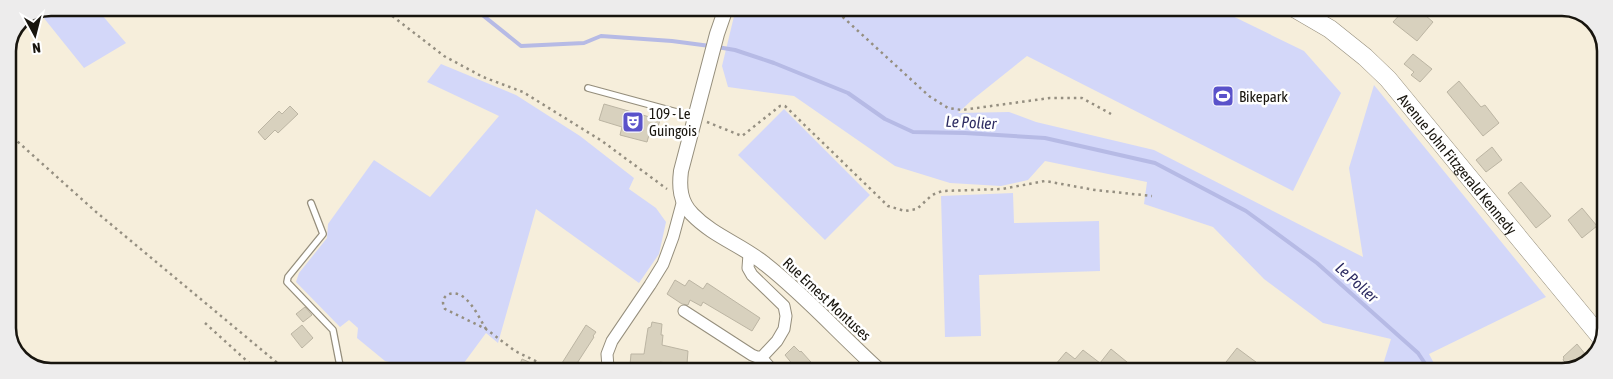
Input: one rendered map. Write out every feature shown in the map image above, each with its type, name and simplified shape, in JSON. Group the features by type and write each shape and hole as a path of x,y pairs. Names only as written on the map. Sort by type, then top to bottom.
{"main road":[{"name":"Avenue John Fitzgerald Kennedy","path":"1308,16 1330,29 1365,57 1388,79 1596,332"}],"street":[{"path":"608,363 607,354 612,341 663,264 673,237 683,200 679,186 681,172 723,16"},
{"name":"Rue Ernest Montuses","path":"683,200 691,213 714,233 764,262 821,313 872,363"},
{"path":"684,311 752,355 762,356 777,341 784,329 786,316 784,306 752,275 748,268 749,254"},
{"path":"762,356 766,363"}],"lane":[{"path":"588,88 695,117"},
{"path":"310,203 323,234 288,277 287,282 333,330 339,363"}],"path":[{"path":"392,16 444,56 483,77 523,92 602,141 683,200"},
{"path":"842,16 930,96 948,108 962,110 1050,98 1082,98 1111,114"},
{"path":"695,117 742,136 780,106 785,106 888,206 905,211 917,209 932,195 942,191 1002,189 1044,181 1095,190 1152,196"},
{"path":"16,140 95,211 276,363"},
{"path":"486,329 470,303 461,295 453,293 446,295 443,305 445,309 486,329 515,351 540,363"},
{"path":"205,323 249,363"}],"shaded area":[{"path":"103,16 126,43 84,68 43,17"},
{"path":"734,16 1232,16 1304,51 1341,93 1293,191 1027,56 958,113 1009,112 1036,122 1154,150 1363,257 1349,168 1374,85 1546,297 1429,354 1434,363 1384,363 1391,339 1323,323 1264,279 1213,227 1144,204 1147,182 1045,161 1028,180 1001,186 950,183 895,166 794,96 728,87 722,66"},
{"path":"441,64 516,95 580,136 634,178 629,189 656,208 666,222 659,254 639,283 536,209 498,343 486,333 464,363 394,363 385,361 357,338 358,328 349,320 340,327 296,282 299,273 327,238 328,224 374,160 430,197 499,116 427,82"},
{"path":"784,109 870,195 825,240 738,155"},
{"path":"1013,193 1014,223 1099,221 1100,271 979,275 981,336 945,337 941,196"}],"building":[{"path":"1399,16 1426,16 1433,22 1417,41 1393,22"},
{"path":"1413,54 1432,69 1420,82 1411,75 1414,72 1404,64"},
{"path":"1459,81 1481,107 1485,105 1499,123 1483,136 1447,92"},
{"path":"604,104 660,120 655,136 649,135 647,142 620,135 622,127 599,120"},
{"path":"290,106 298,114 278,133 275,130 265,140 258,132 279,111 282,114"},
{"path":"1492,147 1502,160 1486,172 1476,160"},
{"path":"1521,182 1551,216 1536,228 1508,193"},
{"path":"1582,208 1597,226 1582,238 1568,220"},
{"path":"675,280 685,286 689,280 703,289 707,283 760,318 752,331 703,302 701,306 690,300 688,305 682,304 667,294"},
{"path":"305,307 312,315 303,322 296,314"},
{"path":"652,322 662,324 662,345 688,351 687,363 630,363 631,354 644,354 648,328 651,327"},
{"path":"302,325 313,338 302,348 291,334"},
{"path":"586,325 596,332 577,363 562,363"},
{"path":"1577,344 1585,354 1573,361 1566,362 1563,357"},
{"path":"794,346 812,363 792,363 785,355"},
{"path":"1237,348 1257,363 1225,363"},
{"path":"1111,349 1128,363 1100,363"},
{"path":"1083,350 1100,363 1057,363 1066,352 1075,359"},
{"path":"522,359 531,363 520,363"}],"waterway":[{"name":"Le Polier","path":"484,16 521,46 584,43 601,36 672,41 710,46"},
{"name":"Le Polier","path":"717,47 735,50 774,63 848,93 885,119 913,132 1045,138 1155,163 1246,211 1317,263 1418,353 1425,363"}],"place":[{"name":"Bikepark","path":"1223,96"},
{"name":"109 - Le Guingois","path":"633,122"}]}
